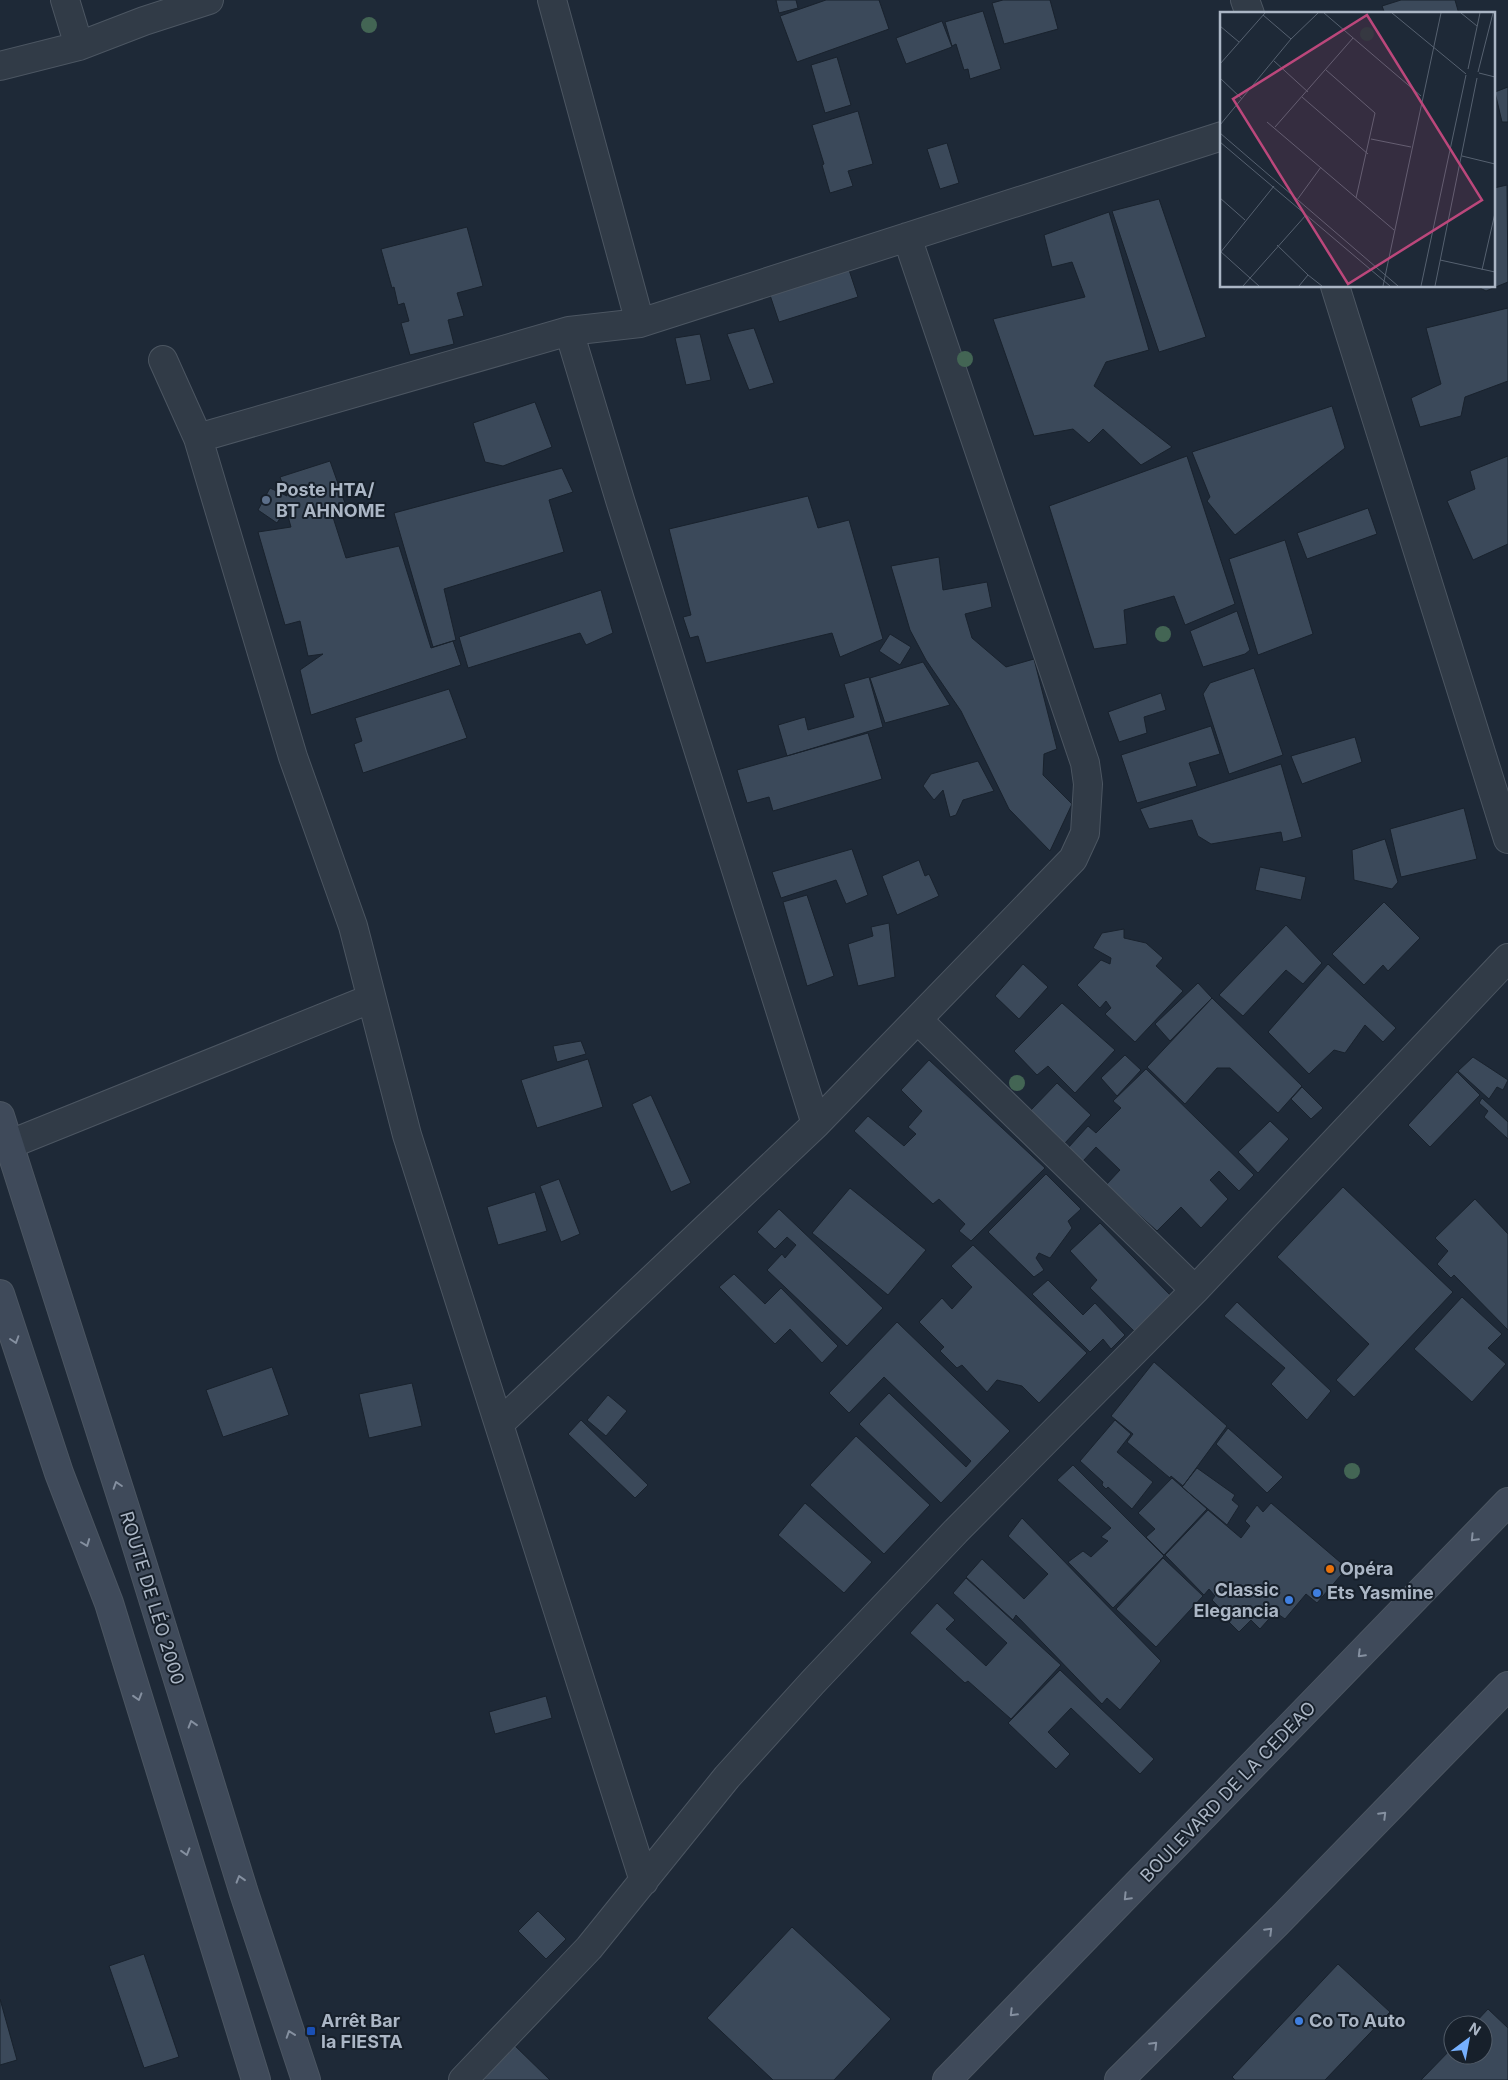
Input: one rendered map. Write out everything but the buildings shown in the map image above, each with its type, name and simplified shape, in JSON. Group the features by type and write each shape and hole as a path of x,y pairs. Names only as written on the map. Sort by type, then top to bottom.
{"street":[{"path":"65,0 79,46"},
{"path":"0,66 79,46 144,20 209,0"},
{"path":"552,0 640,323"},
{"path":"1245,0 1249,12"},
{"path":"198,438 569,331 640,323 1220,137"},
{"path":"498,1424 816,1124 1072,859 1086,833 1088,784 1085,763 907,237"},
{"path":"1336,288 1508,839"},
{"path":"569,331 816,1124"},
{"path":"163,360 198,438 293,757 353,926 370,999 407,1135 644,1881"},
{"path":"463,2080 589,1948 727,1777 813,1682 956,1531 1195,1290 1508,958"},
{"path":"8,1145 370,999"},
{"path":"918,1020 1195,1290"},
{"name":"ROUTE DE LÉO 2000","path":"0,1116 125,1508 241,1884 306,2080"},
{"path":"2,1304 59,1473 109,1603 256,2080"},
{"name":"BOULEVARD DE LA CEDEAO","path":"947,2080 1508,1502"},
{"path":"1119,2080 1276,1924 1508,1686"}],"place":[{"name":"Poste HTA/ BT AHNOME","path":"266,500"},
{"name":"Opéra","path":"1330,1569"},
{"name":"Ets Yasmine","path":"1317,1593"},
{"name":"Classic Elegancia","path":"1289,1600"},
{"name":"Co To Auto","path":"1299,2021"},
{"name":"Arrêt Bar la FIESTA","path":"311,2031"}]}
